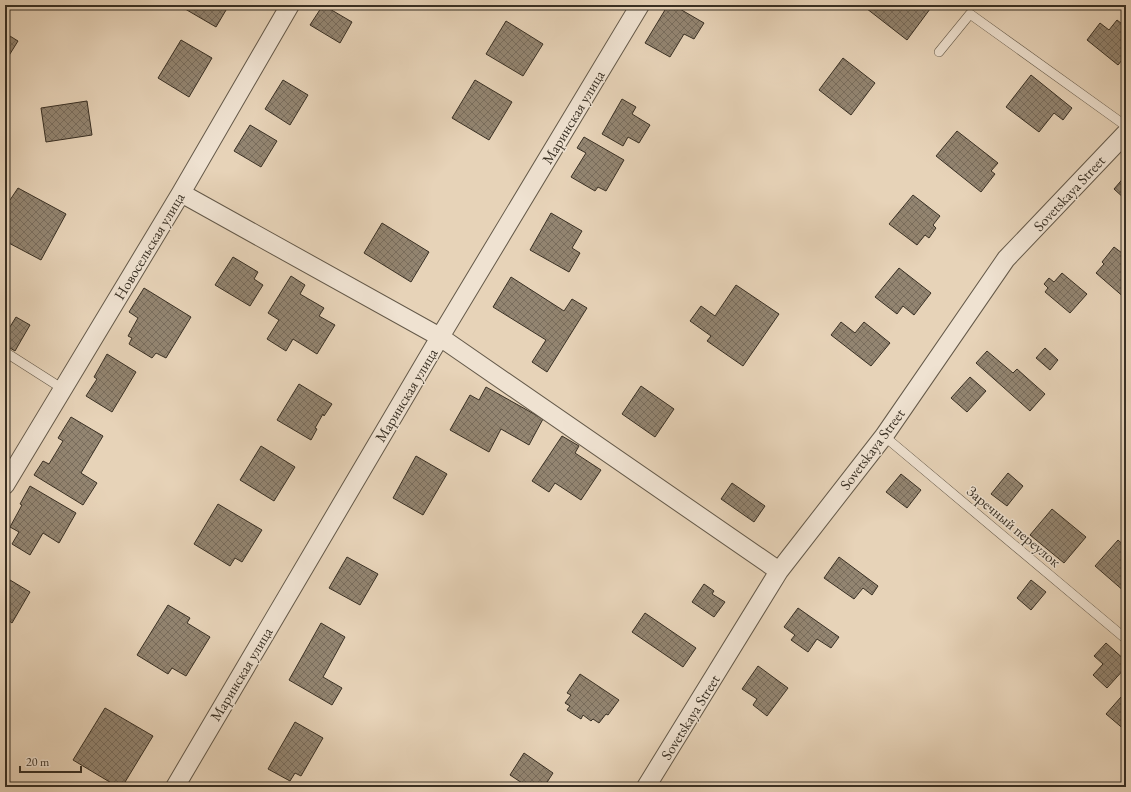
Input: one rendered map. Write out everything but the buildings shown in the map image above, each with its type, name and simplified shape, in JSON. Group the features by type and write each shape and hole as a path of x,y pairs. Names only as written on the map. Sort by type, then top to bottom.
{"street":[{"name":"Новосельская улица","path":"5,484 181,193 290,5"},
{"name":"Маринская улица","path":"175,787 440,337 640,5"},
{"name":"Sovetskaya Street","path":"646,787 779,571 884,436 1006,259 1126,133"},
{"path":"181,193 440,337 779,571"}],"lane":[{"path":"939,52 970,14 1126,126"},
{"path":"5,352 63,389"},
{"name":"Заречный переулок","path":"884,436 1126,639"}]}
